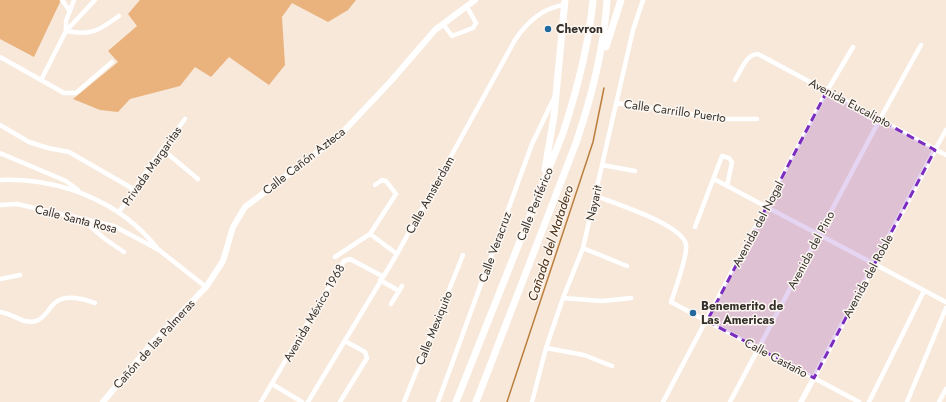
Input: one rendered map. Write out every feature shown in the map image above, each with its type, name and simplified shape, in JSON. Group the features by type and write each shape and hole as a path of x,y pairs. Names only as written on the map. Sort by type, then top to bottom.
{"highway":[{"name":"Calle Periférico","path":"456,402 542,185 572,104 587,40 593,0"},
{"name":"Calle Periférico","path":"476,402 576,143 599,66 606,26 607,0"},
{"path":"599,66 621,0"},
{"path":"542,185 556,93 564,2"}],"main road":[{"name":"Calle Cañón Azteca","path":"206,287 224,261 233,227 245,207 340,135 391,81 425,41 443,24 476,0"},
{"name":"Cañón de las Palmeras","path":"103,402 153,342 206,287"}],"street":[{"path":"62,0 69,10"},
{"path":"66,31 66,21 74,0"},
{"path":"41,80 66,31 95,0"},
{"name":"Nayarit","path":"532,402 546,348 563,298 583,248 633,30 643,0"},
{"name":"Calle Amsterdam","path":"308,402 345,342 381,278 397,254 515,40 523,29 538,15 564,2"},
{"path":"443,24 452,36 473,28 476,23 467,7"},
{"path":"66,31 88,34 119,16"},
{"name":"Avenida del Pino","path":"730,402 880,119 921,45"},
{"name":"Avenida del Nogal","path":"663,402 827,91 853,47"},
{"name":"Avenida Eucalipto","path":"735,80 753,54 758,54 946,155"},
{"path":"0,57 64,93 71,94 76,93 112,62"},
{"name":"Calle Veracruz","path":"438,402 532,144 556,93"},
{"name":"Calle Carrillo Puerto","path":"616,103 733,119 757,119"},
{"name":"Privada Margaritas","path":"120,212 162,149 185,119"},
{"path":"0,126 29,142 48,148 69,152 136,190"},
{"path":"935,150 946,130"},
{"path":"162,149 198,178"},
{"name":"Avenida del Roble","path":"801,402 935,150"},
{"path":"0,153 66,181 79,191 120,212 145,233 158,250"},
{"path":"695,227 722,156 729,158 732,167 727,186"},
{"path":"602,165 635,171"},
{"path":"714,178 946,302"},
{"path":"0,180 28,181 79,191"},
{"path":"335,257 370,234 396,192 386,181 382,180 375,184"},
{"name":"Calle Castaño","path":"596,196 664,224 683,237 687,248 671,302 859,402"},
{"name":"Calle Santa Rosa","path":"0,205 17,204 114,226 158,250 206,287"},
{"path":"83,220 105,239 124,252"},
{"path":"370,234 397,254"},
{"path":"583,248 627,266"},
{"name":"Calle Mexiquito","path":"404,402 463,255"},
{"name":"Avenida México 1968","path":"260,402 344,261 350,259 399,291"},
{"path":"0,279 20,275"},
{"path":"391,304 402,286"},
{"path":"869,402 924,291"},
{"path":"0,312 30,322 41,319 56,301 62,299 78,298 95,303"},
{"path":"563,298 602,301 631,298"},
{"path":"907,402 946,308"},
{"path":"340,402 367,358 365,352 345,342"},
{"path":"546,348 584,355 612,366"},
{"path":"272,384 302,402"},
{"path":"939,402 946,389"}],"highlighted area":[{"path":"827,91 935,150 814,378 707,321"}],"shaded area":[{"path":"0,0 61,0 34,57 0,39"},
{"path":"140,0 356,0 348,10 328,22 292,3 282,17 285,65 269,85 229,57 211,77 195,67 180,86 130,99 118,112 100,110 73,99 118,62 108,51 137,26 128,14"}],"waterway":[{"name":"Cañada del Matadero","path":"507,402 593,142 604,88"}],"place":[{"name":"Chevron","path":"548,29"},
{"name":"Benemerito de Las Americas","path":"693,313"}]}
